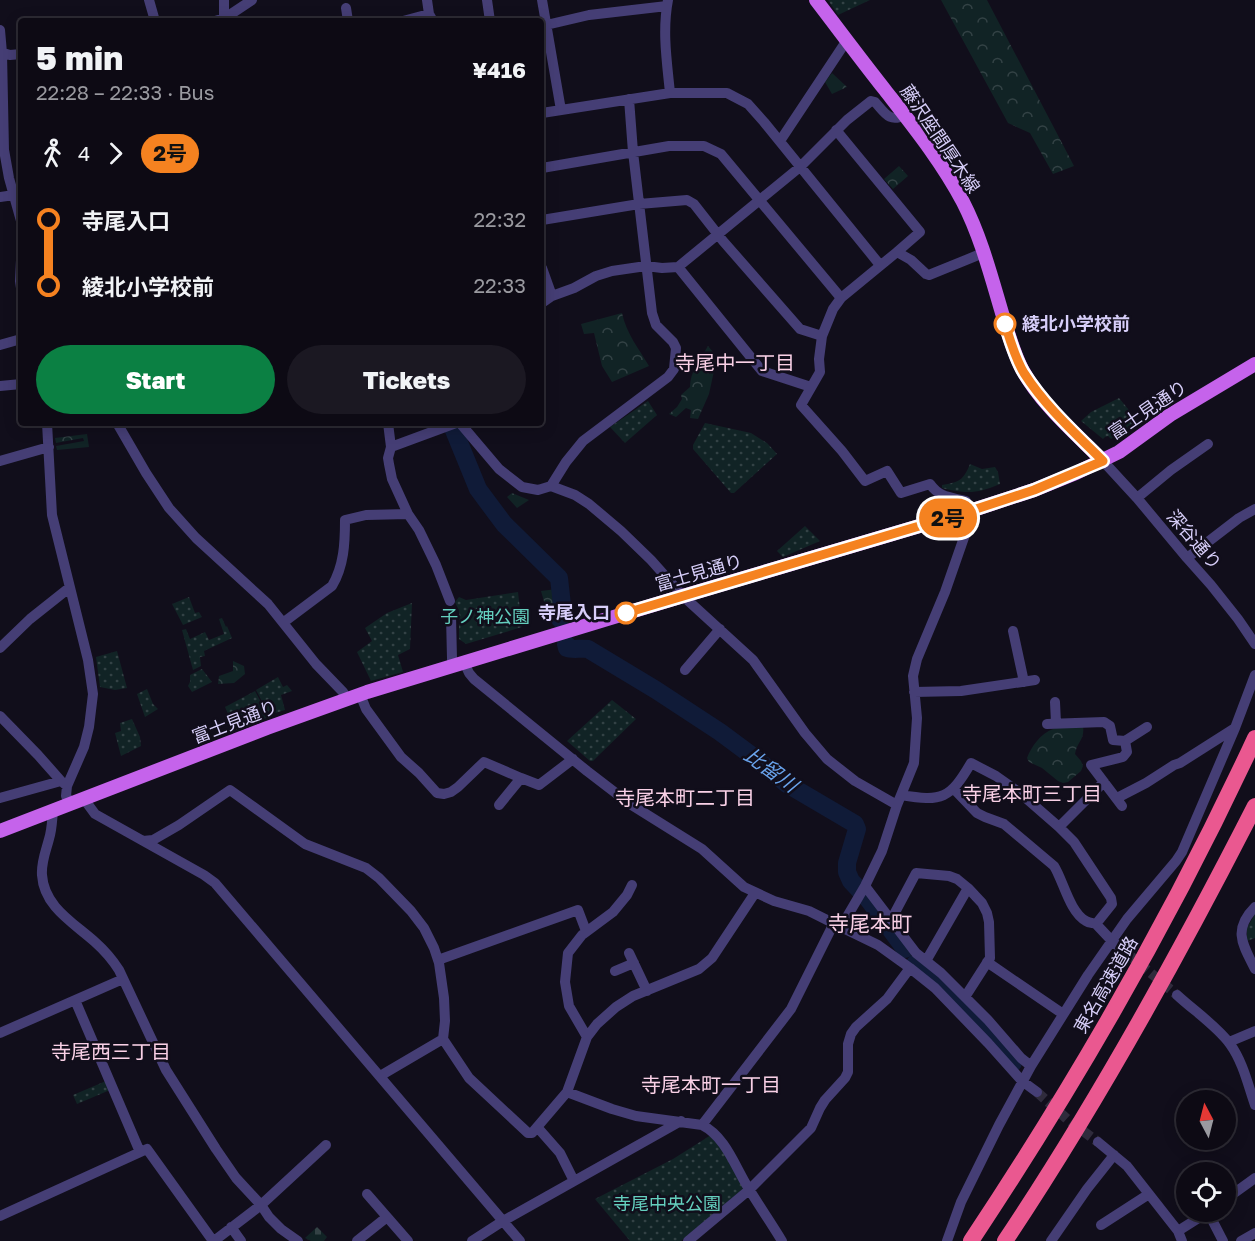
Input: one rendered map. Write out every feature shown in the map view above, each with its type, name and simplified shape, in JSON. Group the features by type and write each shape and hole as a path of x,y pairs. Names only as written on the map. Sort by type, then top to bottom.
{"highway":[{"name":"東名高速道路","path":"971,1241 1100,1036 1147,953 1188,876 1255,738"},
{"path":"1005,1241 1043,1185 1168,971 1255,807"}],"main road":[{"name":"藤沢座間厚木線","path":"816,0 905,115 933,154 963,203 974,225 1009,337 1023,372 1067,426 1103,461"},
{"name":"富士見通り","path":"0,831 360,694 1034,490 1119,452 1170,416 1255,364"}],"street":[{"path":"149,0 154,18"},
{"path":"221,18 224,0"},
{"path":"224,18 252,0"},
{"path":"427,0 431,18"},
{"path":"487,0 490,18"},
{"path":"542,0 543,18"},
{"path":"561,110 544,25 589,15 668,3 665,43 670,93"},
{"path":"346,8 348,18"},
{"path":"0,30 3,166 18,210"},
{"path":"780,141 847,40"},
{"path":"1,52 18,54"},
{"path":"544,113 670,93 727,93 748,105 880,265"},
{"path":"551,486 583,441 668,377 674,369 676,348 656,325 652,313 629,99"},
{"path":"544,302 596,276 612,271 646,266 678,267 800,168 836,130 871,101 875,102 891,118 896,119 905,115"},
{"path":"702,1125 791,1009 838,925 863,890 882,851 914,763 918,718 913,676 916,659 945,592 968,526 970,511 966,501 942,495 930,484 901,493 887,471 865,482 842,451 801,405 820,372 822,336 833,309 841,298 920,232 836,130"},
{"path":"544,168 669,146 704,146 721,154 841,298"},
{"path":"0,197 14,195"},
{"path":"544,220 639,204 687,200 694,204 718,235 800,328 822,336"},
{"path":"897,252 929,275 983,253"},
{"path":"678,267 762,370 811,387"},
{"path":"544,274 552,296"},
{"path":"0,345 18,340"},
{"path":"0,386 18,384"},
{"path":"0,798 64,784 84,747 89,727 93,694 88,660 52,515 47,426"},
{"path":"119,426 169,508 196,538 254,590 284,622 316,664 343,692 346,699"},
{"path":"388,426 391,447 388,458 389,470 408,514 432,556 450,601"},
{"path":"391,447 449,426"},
{"path":"456,426 499,470 522,487 538,490 551,486 575,495 629,538 683,596 753,660 805,733 827,759 855,781 899,800 936,798 954,789 971,763 996,776 1020,793 1074,842 1111,898 1112,904 1096,924"},
{"path":"1137,498 1208,444"},
{"path":"0,461 49,447"},
{"name":"深谷通り","path":"1103,461 1218,593 1255,644"},
{"path":"1187,558 1239,518 1255,509"},
{"path":"284,622 332,586 337,579 342,561 345,520 366,514 408,514"},
{"path":"0,648 30,619 69,588"},
{"path":"451,616 452,659 474,679 630,804 702,849 733,879 755,893 809,911 878,945 910,968 935,988 1022,1081 1037,1092"},
{"path":"685,670 720,630"},
{"path":"1013,631 1024,682"},
{"path":"947,1241 961,1202 1031,1066 1088,975 1127,920 1182,852 1255,675"},
{"path":"914,692 961,691 1035,680"},
{"path":"360,694 366,709 401,757 436,793 452,792 484,762 539,785 573,759"},
{"path":"1055,702 1052,724 1104,722 1110,726 1113,740 1125,741 1148,727"},
{"path":"0,716 64,784 66,796 215,882 520,1241"},
{"path":"1125,741 1127,752 1123,757 1091,765 1119,802 1235,728"},
{"path":"499,806 521,778"},
{"path":"1059,827 1104,782"},
{"path":"954,789 977,813 1004,824 1054,866 1059,873 1065,893 1076,910 1086,921 1096,924 1128,954"},
{"path":"143,841 153,840 179,825 230,790 305,844 366,868 411,911 424,928 438,960 444,998 443,1038 469,1078 528,1133 538,1128 567,1092 587,1036 597,1024 633,996 699,969 712,958 755,893"},
{"path":"53,811 50,838 42,866 45,889 64,917 96,942 119,970 166,1070 236,1178 281,1229 298,1241"},
{"path":"891,920 916,873 949,876 968,888 982,903 987,913 990,958 965,997"},
{"path":"587,1036 569,1006 565,982 568,952 586,931 613,912 632,885"},
{"path":"926,961 968,888"},
{"path":"863,890 891,920 916,953 941,973 1031,1066"},
{"path":"1255,907 1248,914 1242,927 1241,937 1255,969"},
{"path":"438,960 578,910 586,931"},
{"path":"615,971 631,958 647,991"},
{"path":"987,962 1063,1014"},
{"path":"688,1241 749,1190 811,1128 825,1100 848,1072 848,1044 855,1027 887,999 910,968"},
{"path":"0,1033 123,980"},
{"path":"1177,995 1229,1042 1240,1064 1255,1106"},
{"path":"75,1000 140,1152"},
{"path":"1229,1042 1255,1031"},
{"path":"380,1076 443,1038"},
{"path":"567,1092 612,1110 636,1116 702,1125 711,1130 719,1138 782,1241"},
{"path":"472,1241 503,1221 681,1121"},
{"path":"538,1128 560,1153 574,1181"},
{"path":"1098,1143 1127,1166 1180,1236 1196,1222"},
{"path":"0,1216 147,1149 213,1241 261,1205 326,1145"},
{"path":"1051,1241 1114,1155"},
{"path":"1236,1192 1255,1178"},
{"path":"368,1194 408,1241"},
{"path":"1101,1225 1149,1194"},
{"path":"357,1241 387,1217"},
{"path":"1213,1222 1223,1241"},
{"path":"231,1227 241,1241"},
{"path":"1241,1241 1255,1233"}],"green space":[{"path":"828,0 870,0 838,15"},
{"path":"941,0 987,0 1074,166 1053,174 1030,133 1008,123"},
{"path":"832,73 847,87 832,94 825,82"},
{"path":"899,166 908,176 893,189 884,179"},
{"path":"622,313 630,334 649,366 612,382 602,366 594,333 584,334 581,324"},
{"path":"708,346 717,357 709,394 698,419 690,418 691,410 686,408 676,417 669,414 677,407 682,399 681,395 690,387 694,371"},
{"path":"1119,398 1138,421 1111,439 1108,436 1103,439 1081,421 1091,412"},
{"path":"648,401 657,415 625,443 610,427"},
{"path":"705,423 751,433 767,443 777,454 734,493 731,493 693,449"},
{"path":"87,434 89,447 57,450 56,446 84,441 83,438 56,443 55,438"},
{"path":"970,464 982,469 995,467 1000,484 971,492 942,488 942,485 960,480"},
{"path":"512,493 529,500 517,508 507,497"},
{"path":"805,526 820,541 783,557 777,551"},
{"path":"557,589 560,621 550,622 541,591"},
{"name":"子ノ神公園","path":"518,592 522,627 466,644 459,639 459,611 455,602 459,597 466,600"},
{"path":"189,597 195,613 199,612 202,617 183,625 172,604"},
{"path":"412,603 410,649 398,655 403,672 371,681 357,652 372,641 365,628 387,613"},
{"path":"222,618 232,638 204,651 205,656 200,657 201,666 193,670 182,630 186,629 190,639 205,632 209,640 224,634 219,619"},
{"path":"117,651 127,688 115,690 100,687 96,657"},
{"path":"233,661 244,666 245,674 234,683 218,684 219,676 233,671"},
{"path":"202,669 212,682 192,692 188,686 190,675"},
{"path":"278,677 283,687 287,685 292,691 281,695 285,710 269,715 256,690"},
{"path":"147,689 153,704 158,709 145,717 137,694"},
{"path":"255,691 269,717 235,730 225,707"},
{"path":"612,700 636,719 593,761 590,761 567,741"},
{"path":"132,719 140,737 141,746 121,756 115,733 121,731 120,723"},
{"path":"1083,726 1083,734 1075,754 1083,766 1081,771 1068,782 1058,781 1042,768 1029,762 1027,758 1031,749 1044,734 1057,728"},
{"path":"1255,914 1255,938 1247,941 1247,928"},
{"path":"106,1081 110,1090 77,1104 73,1095"},
{"name":"寺尾中央公園","path":"711,1135 720,1146 743,1185 743,1189 681,1241 630,1241 595,1199 673,1159"},
{"path":"317,1227 327,1237 324,1241 311,1241 305,1238"}],"waterway":[{"name":"比留川","path":"452,426 478,489 504,524 559,578 562,605 560,619"},
{"name":"比留川","path":"566,644 569,649 588,649 656,690 720,732 787,784 855,824 857,829 847,863 847,872 851,881 868,899 905,949"},
{"name":"比留川","path":"915,964 967,1010 1013,1063"}],"tunnel":[{"path":"1128,954 1177,995"},
{"path":"1037,1092 1067,1119 1098,1142"}],"bus line":[{"name":"2号","path":"626,613 970,511 1034,490 1103,461 1067,426 1038,393 1023,372 1005,324"}],"place":[{"name":"綾北小学校前","path":"1005,324"},
{"name":"寺尾入口","path":"626,613"}],"district":[{"name":"寺尾中一丁目","path":"735,363"},
{"name":"寺尾本町三丁目","path":"1032,794"},
{"name":"寺尾本町二丁目","path":"685,798"},
{"name":"寺尾本町","path":"870,924"},
{"name":"寺尾西三丁目","path":"111,1052"},
{"name":"寺尾本町一丁目","path":"711,1085"}]}
